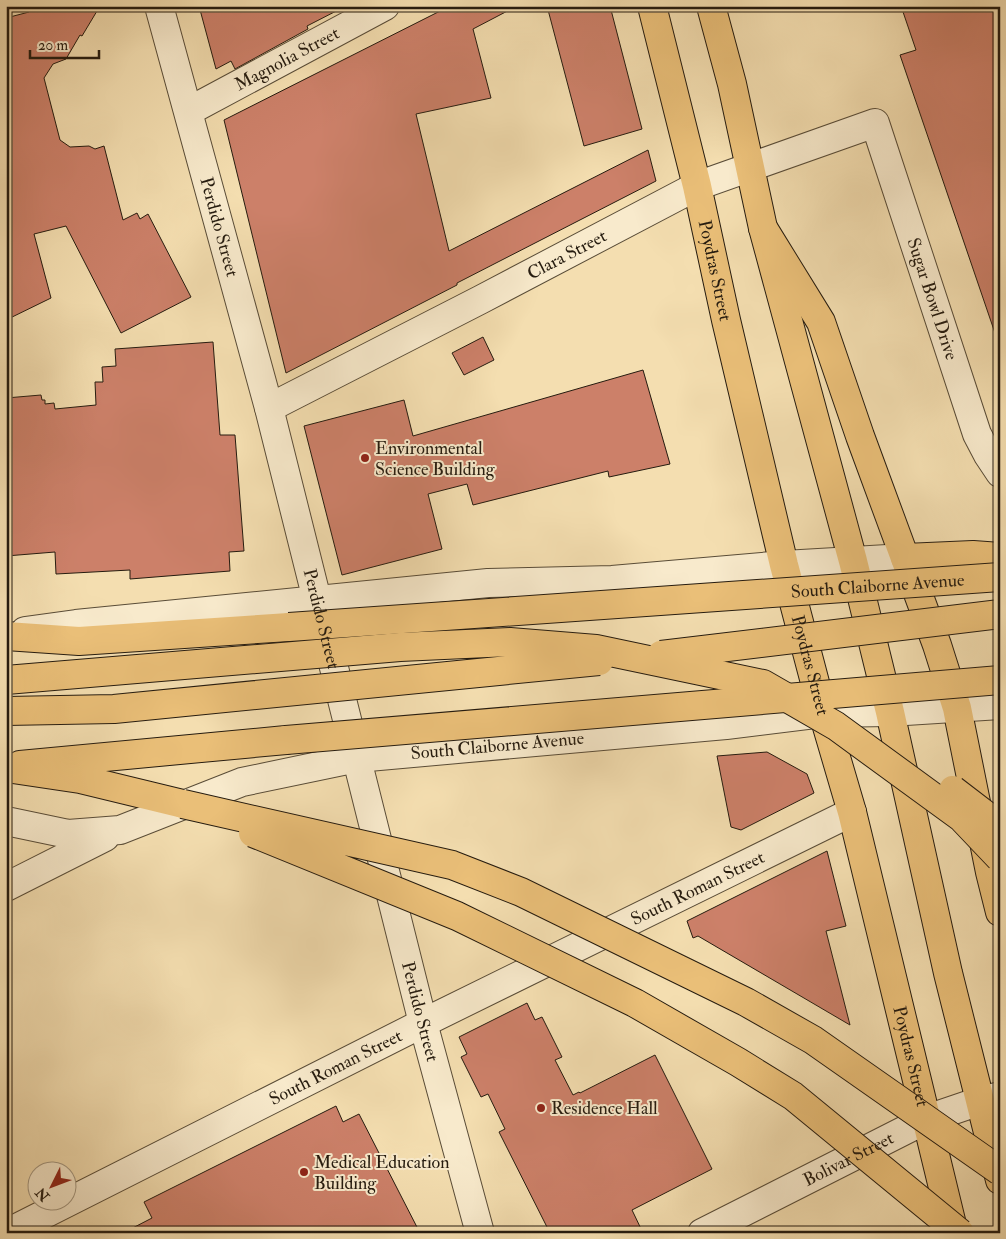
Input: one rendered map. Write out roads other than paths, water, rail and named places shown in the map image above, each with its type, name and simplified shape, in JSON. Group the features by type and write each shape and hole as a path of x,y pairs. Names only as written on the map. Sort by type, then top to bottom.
{"main road":[{"name":"Poydras Street","path":"652,6 697,186 726,320 784,565 829,720 955,1228"},
{"path":"711,6 732,84 763,228 854,561 890,712 948,974 990,1098 1000,1180"},
{"path":"763,228 821,322 860,436 937,645 957,708 998,908"},
{"path":"905,558 973,555 1000,558"},
{"name":"South Claiborne Avenue","path":"6,635 79,641 1000,578"},
{"path":"6,711 114,709 467,675 752,645 1000,614"},
{"path":"6,680 400,647 510,642 596,649 762,684 829,720 906,754 1000,826"},
{"name":"South Claiborne Avenue","path":"6,767 286,740 1000,680"},
{"path":"829,720 962,818 1000,858"},
{"path":"6,767 80,779 452,865 521,892 746,1002 813,1040 1000,1172"},
{"path":"183,804 457,916 635,1003 793,1096 955,1228"}],"street":[{"name":"Perdido Street","path":"159,6 269,408 423,1023 480,1233"},
{"name":"Magnolia Street","path":"189,111 385,6"},
{"name":"Clara Street","path":"269,408 489,296 697,186 875,123"},
{"name":"Sugar Bowl Drive","path":"875,123 977,434 999,472"},
{"name":"South Claiborne Avenue","path":"6,635 76,624 488,583 612,580 784,565 905,558"},
{"name":"South Claiborne Avenue","path":"6,821 68,834 120,830 242,782 357,758 726,725 829,720 890,712 1000,705"},
{"name":"South Roman Street","path":"7,1233 423,1023 852,812"},
{"path":"6,887 120,830"},
{"name":"Bolivar Street","path":"702,1233 927,1119 990,1098"}],"place":[{"name":"Environmental Science Building","path":"365,458"},
{"name":"Residence Hall","path":"541,1108"},
{"name":"Medical Education Building","path":"304,1172"}]}
